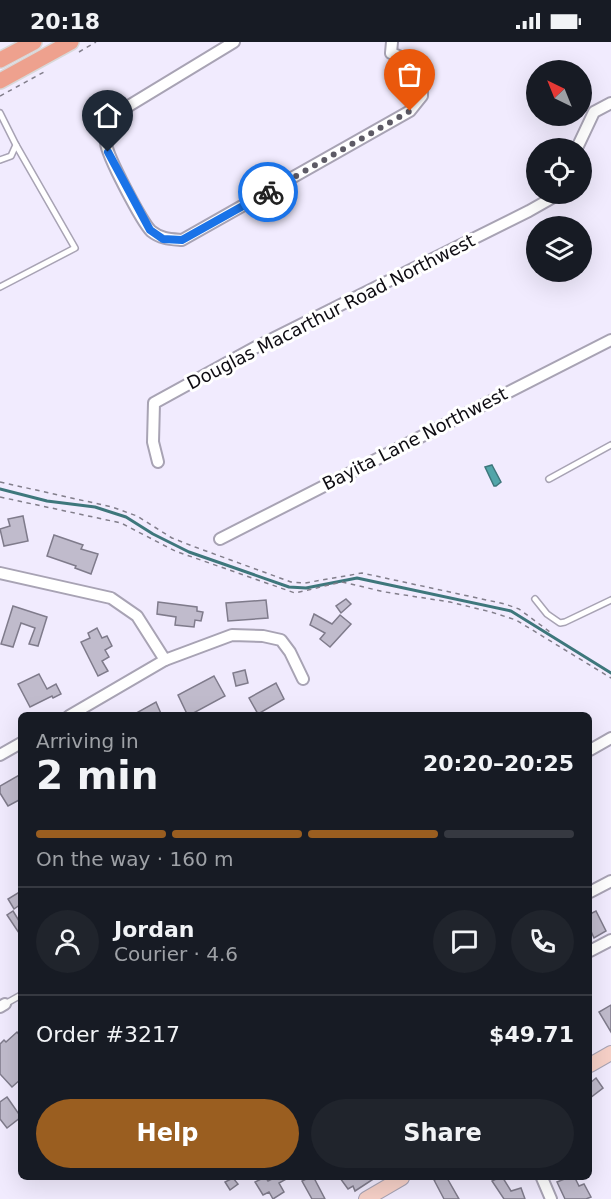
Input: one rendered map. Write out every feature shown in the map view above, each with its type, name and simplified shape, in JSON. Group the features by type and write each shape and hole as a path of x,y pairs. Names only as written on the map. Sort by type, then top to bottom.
{"main road":[{"path":"0,60 33,42"},
{"path":"0,81 71,42"},
{"path":"592,1064 611,1053"},
{"path":"374,1198 399,1180"},
{"path":"374,1198 411,1180"}],"street":[{"path":"234,42 122,110 110,124 107,133 108,152 150,230 163,239 182,240 410,111 422,96 420,73 413,62 391,48"},
{"path":"581,138 594,112 611,103"},
{"name":"Douglas Macarthur Road Northwest","path":"158,462 153,442 154,403 256,347 540,204"},
{"name":"Bayita Lane Northwest","path":"220,539 611,340"},
{"path":"0,573 111,598 138,616 165,660"},
{"path":"76,712 165,660 232,635 263,636 281,640 290,652 303,679"},
{"path":"592,749 611,738"},
{"path":"0,755 18,745"},
{"path":"592,891 611,881"},
{"path":"592,950 611,940"},
{"path":"543,1180 551,1199"}],"lane":[{"path":"0,113 16,146 75,248 0,287"},
{"path":"0,160 11,156 16,146"},
{"path":"549,479 611,445"},
{"path":"534,599 547,614 560,623 611,600"},
{"path":"2,1006 18,997"}],"path":[{"path":"0,482 112,507 137,516 172,538 291,582 305,583 362,573 505,604 519,609 550,632"},
{"path":"0,497 121,523 175,551 295,592 342,582 491,612 516,620 611,678"}],"shaded area":[{"path":"492,465 501,482 496,486 485,467"}],"building":[{"path":"23,516 28,541 4,546 0,529 10,526 8,519"},
{"path":"54,535 83,545 81,549 98,554 91,574 47,556"},
{"path":"346,599 351,604 341,613 336,606"},
{"path":"266,600 268,618 228,621 226,603"},
{"path":"158,602 197,607 197,611 203,612 201,621 195,620 194,627 175,625 176,617 157,614"},
{"path":"13,606 47,617 38,646 29,644 35,628 21,623 13,647 1,644"},
{"path":"314,614 332,624 340,615 351,624 330,647 320,639 325,633 310,625"},
{"path":"97,628 102,638 107,636 112,646 105,650 109,657 102,661 108,671 98,676 81,642 90,638 88,633"},
{"path":"245,670 248,683 236,686 233,673"},
{"path":"39,674 47,689 56,684 61,694 30,707 18,684"},
{"path":"214,676 225,696 195,712 186,712 178,695"},
{"path":"276,683 284,699 261,712 257,712 249,698"},
{"path":"156,702 160,712 138,712"},
{"path":"18,776 18,801 8,806 0,793 0,786"},
{"path":"18,893 18,906 14,909 8,899"},
{"path":"13,911 18,919 18,932 7,915"},
{"path":"596,911 606,931 594,938 592,934 592,913"},
{"path":"611,1005 611,1032 599,1012"},
{"path":"17,1032 18,1082 12,1087 0,1074 0,1044 4,1040 6,1042"},
{"path":"596,1078 603,1088 592,1096 592,1081"},
{"path":"7,1097 18,1113 18,1119 7,1128 0,1119 0,1102"},
{"path":"235,1180 238,1184 230,1190 225,1182"},
{"path":"284,1180 279,1183 284,1192 273,1199 269,1192 263,1195 255,1182"},
{"path":"315,1180 325,1199 312,1199 302,1181"},
{"path":"341,1180 372,1180 355,1191 353,1186 348,1189"},
{"path":"434,1180 448,1180 459,1199 444,1199"},
{"path":"504,1180 511,1191 521,1188 525,1199 504,1199 492,1181"},
{"path":"576,1180 579,1186 584,1184 591,1197 565,1199 557,1182"}],"waterway":[{"path":"0,489 47,501 95,507 126,517 189,552 289,587 306,588 357,578 511,611 611,673"}],"way so far":[{"path":"268,192 410,111"}],"route":[{"path":"108,152 150,230 163,239 182,240 268,192"}]}
